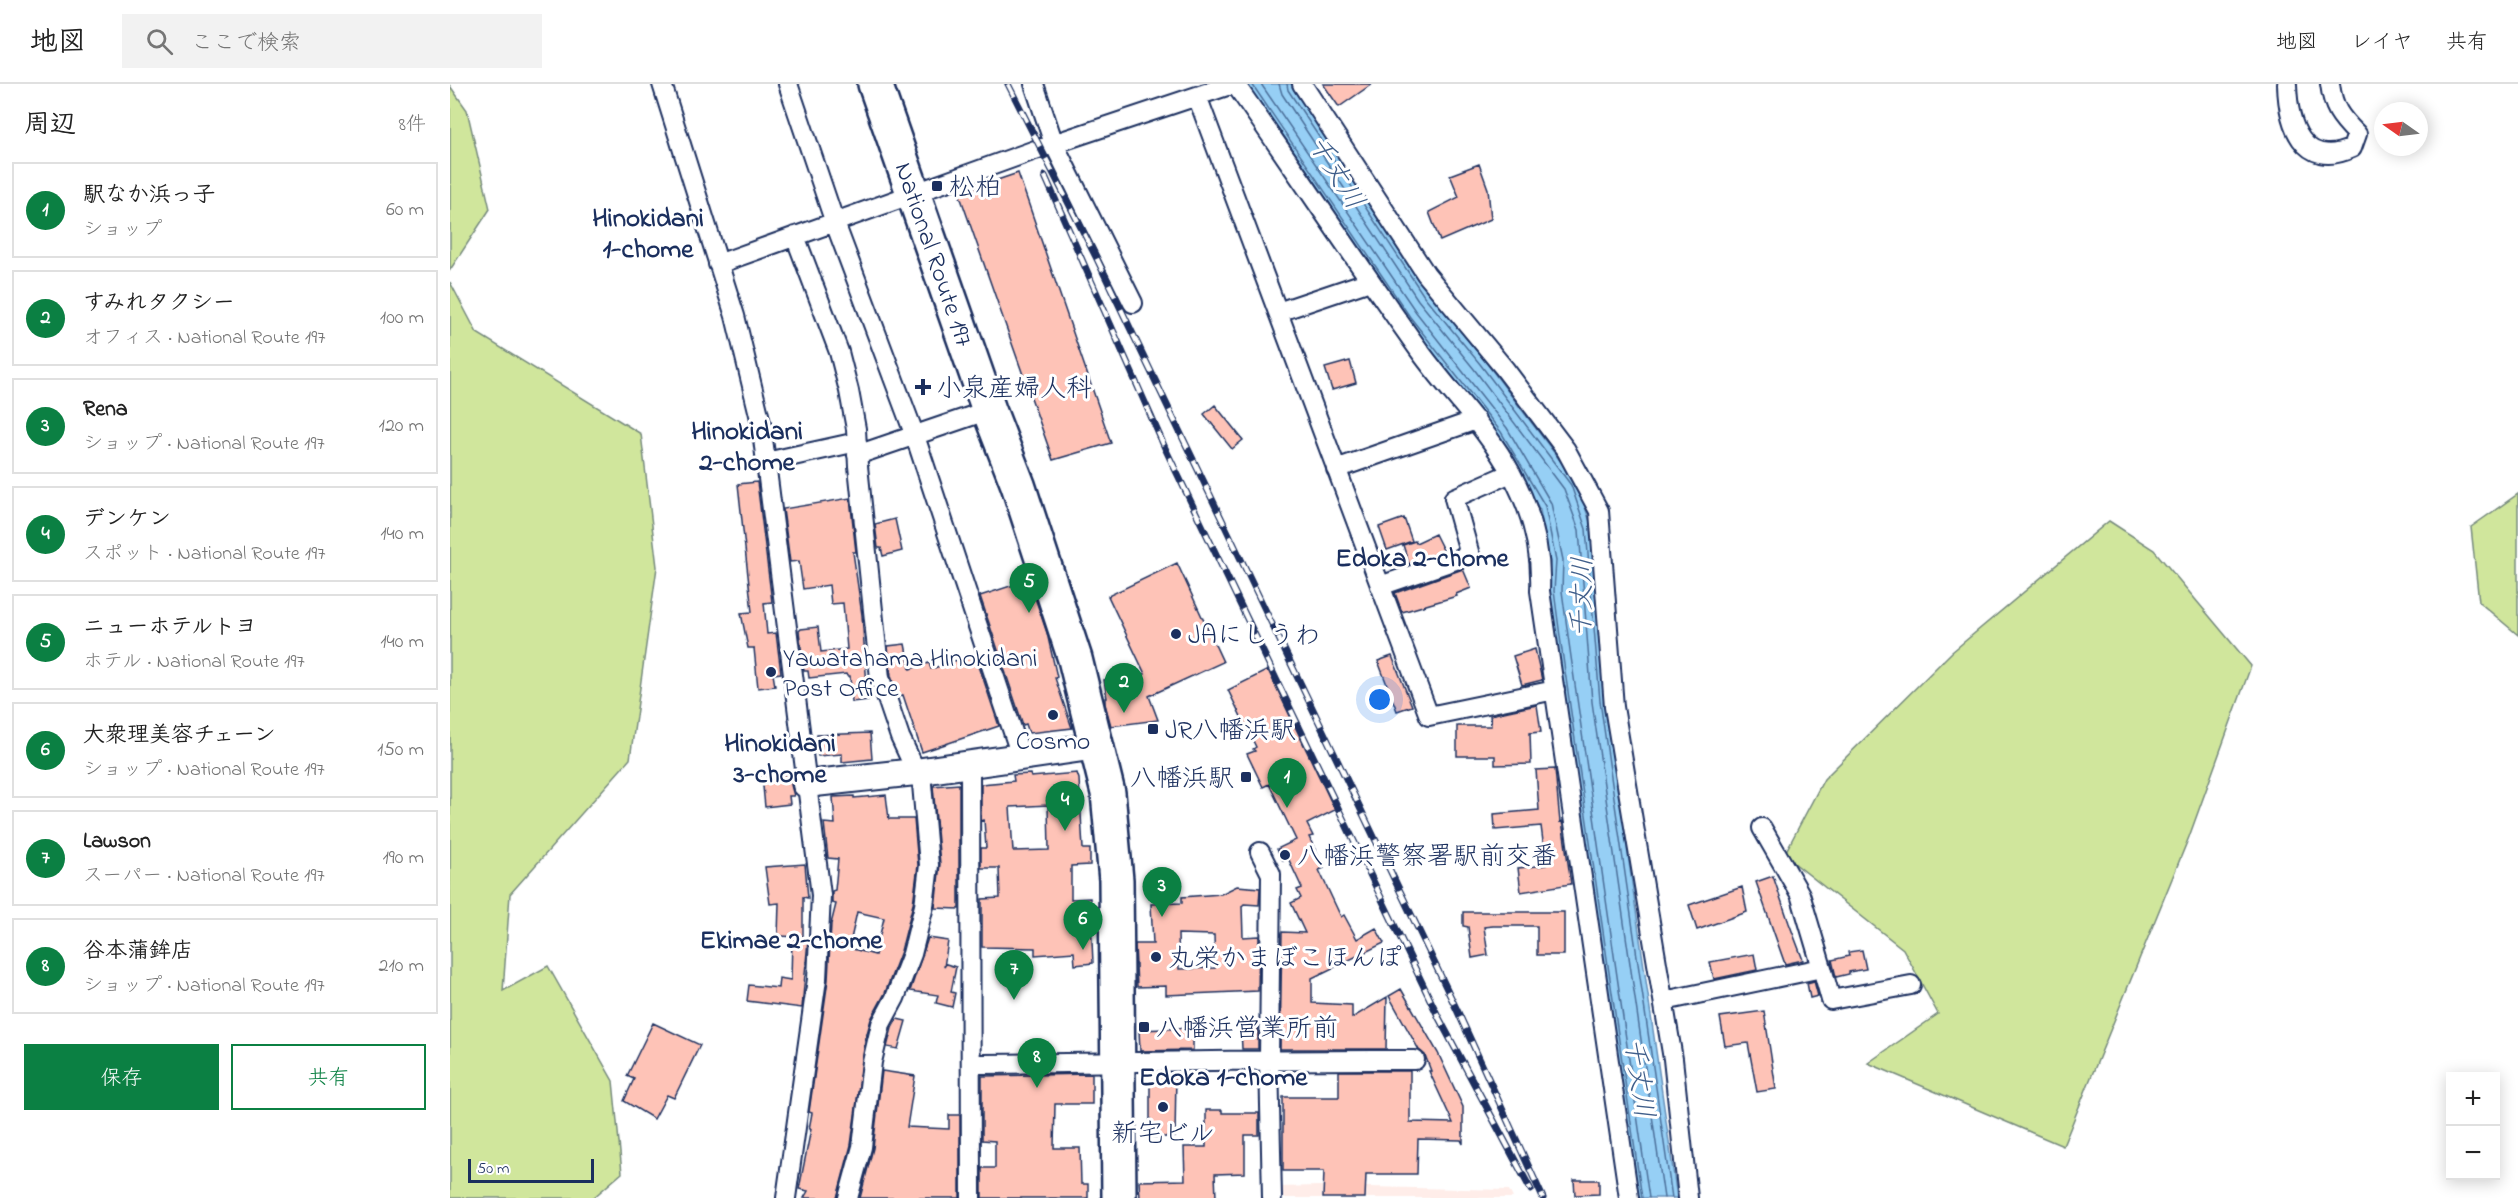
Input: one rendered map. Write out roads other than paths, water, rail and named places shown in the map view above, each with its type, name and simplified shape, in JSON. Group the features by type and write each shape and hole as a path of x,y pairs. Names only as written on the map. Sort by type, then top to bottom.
{"highway":[{"name":"National Route 197","path":"875,84 989,410 1018,485 1075,659 1108,793 1116,866 1119,1198"}],"street":[{"path":"662,84 735,316 761,423 821,905 817,979 786,1198"},
{"path":"788,84 835,223 915,436 1017,744 1017,757"},
{"path":"1034,84 1054,144 1133,303"},
{"path":"718,264 1054,144 1234,84 1427,361 1476,420 1511,473 1530,515 1541,565 1540,591 1629,1198"},
{"path":"1302,84 1426,274 1504,368 1566,450 1599,511 1614,707 1665,1001 1688,1198"},
{"path":"2287,84 2292,125 2303,142 2311,149 2328,154 2341,153 2352,148 2357,134 2342,119 2333,103 2330,84"},
{"path":"1197,96 1429,716 1555,690"},
{"path":"795,236 839,352 856,429 880,678 900,737 922,784 929,865 924,906 912,954 896,998 881,1024 867,1087 862,1147 848,1198"},
{"path":"1278,312 1370,281"},
{"path":"766,462 857,448 915,436 989,410"},
{"path":"1336,468 1476,420"},
{"path":"1380,586 1470,555 1454,498 1511,473"},
{"path":"806,784 915,772 1097,747"},
{"path":"970,764 971,1198"},
{"path":"1762,828 1800,894 1831,1000 1911,986"},
{"path":"1260,852 1271,874 1269,1059 1272,1198"},
{"path":"1665,1001 1822,968"},
{"path":"971,1064 1269,1059 1415,1060"}],"water":[{"name":"千丈川","path":"1245,84 1292,84 1429,292 1485,361 1577,483 1592,528 1606,701 1677,1198 1636,1198 1548,591 1550,562 1540,510 1496,435 1405,320"}],"railway":[{"path":"1008,84 1097,259 1457,1010 1543,1198"},
{"path":"1045,176 1165,448 1439,1018 1531,1190"}],"place":[{"name":"松柏","path":"937,186"},
{"name":"小泉産婦人科","path":"923,387"},
{"name":"ニューホテルトヨ","path":"1029,613"},
{"name":"JAにしうわ","path":"1176,634"},
{"name":"Yawatahama Hinokidani Post Office","path":"771,672"},
{"name":"すみれタクシー","path":"1124,713"},
{"name":"Cosmo","path":"1053,715"},
{"name":"JR八幡浜駅","path":"1153,729"},
{"name":"八幡浜駅","path":"1246,777"},
{"name":"駅なか浜っ子","path":"1287,808"},
{"name":"デンケン","path":"1065,831"},
{"name":"八幡浜警察署駅前交番","path":"1285,855"},
{"name":"Rena","path":"1162,917"},
{"name":"大衆理美容チェーン","path":"1083,950"},
{"name":"丸栄かまぼこほんぽ","path":"1156,957"},
{"name":"Lawson","path":"1014,1000"},
{"name":"八幡浜営業所前","path":"1144,1027"},
{"name":"谷本蒲鉾店","path":"1037,1088"},
{"name":"新宅ビル","path":"1163,1107"}],"district":[{"name":"Hinokidani 1-chome","path":"648,232"},
{"name":"Hinokidani 2-chome","path":"747,446"},
{"name":"Edoka 2-chome","path":"1422,557"},
{"name":"Hinokidani 3-chome","path":"780,758"},
{"name":"Ekimae 2-chome","path":"791,939"},
{"name":"Edoka 1-chome","path":"1223,1076"}]}
